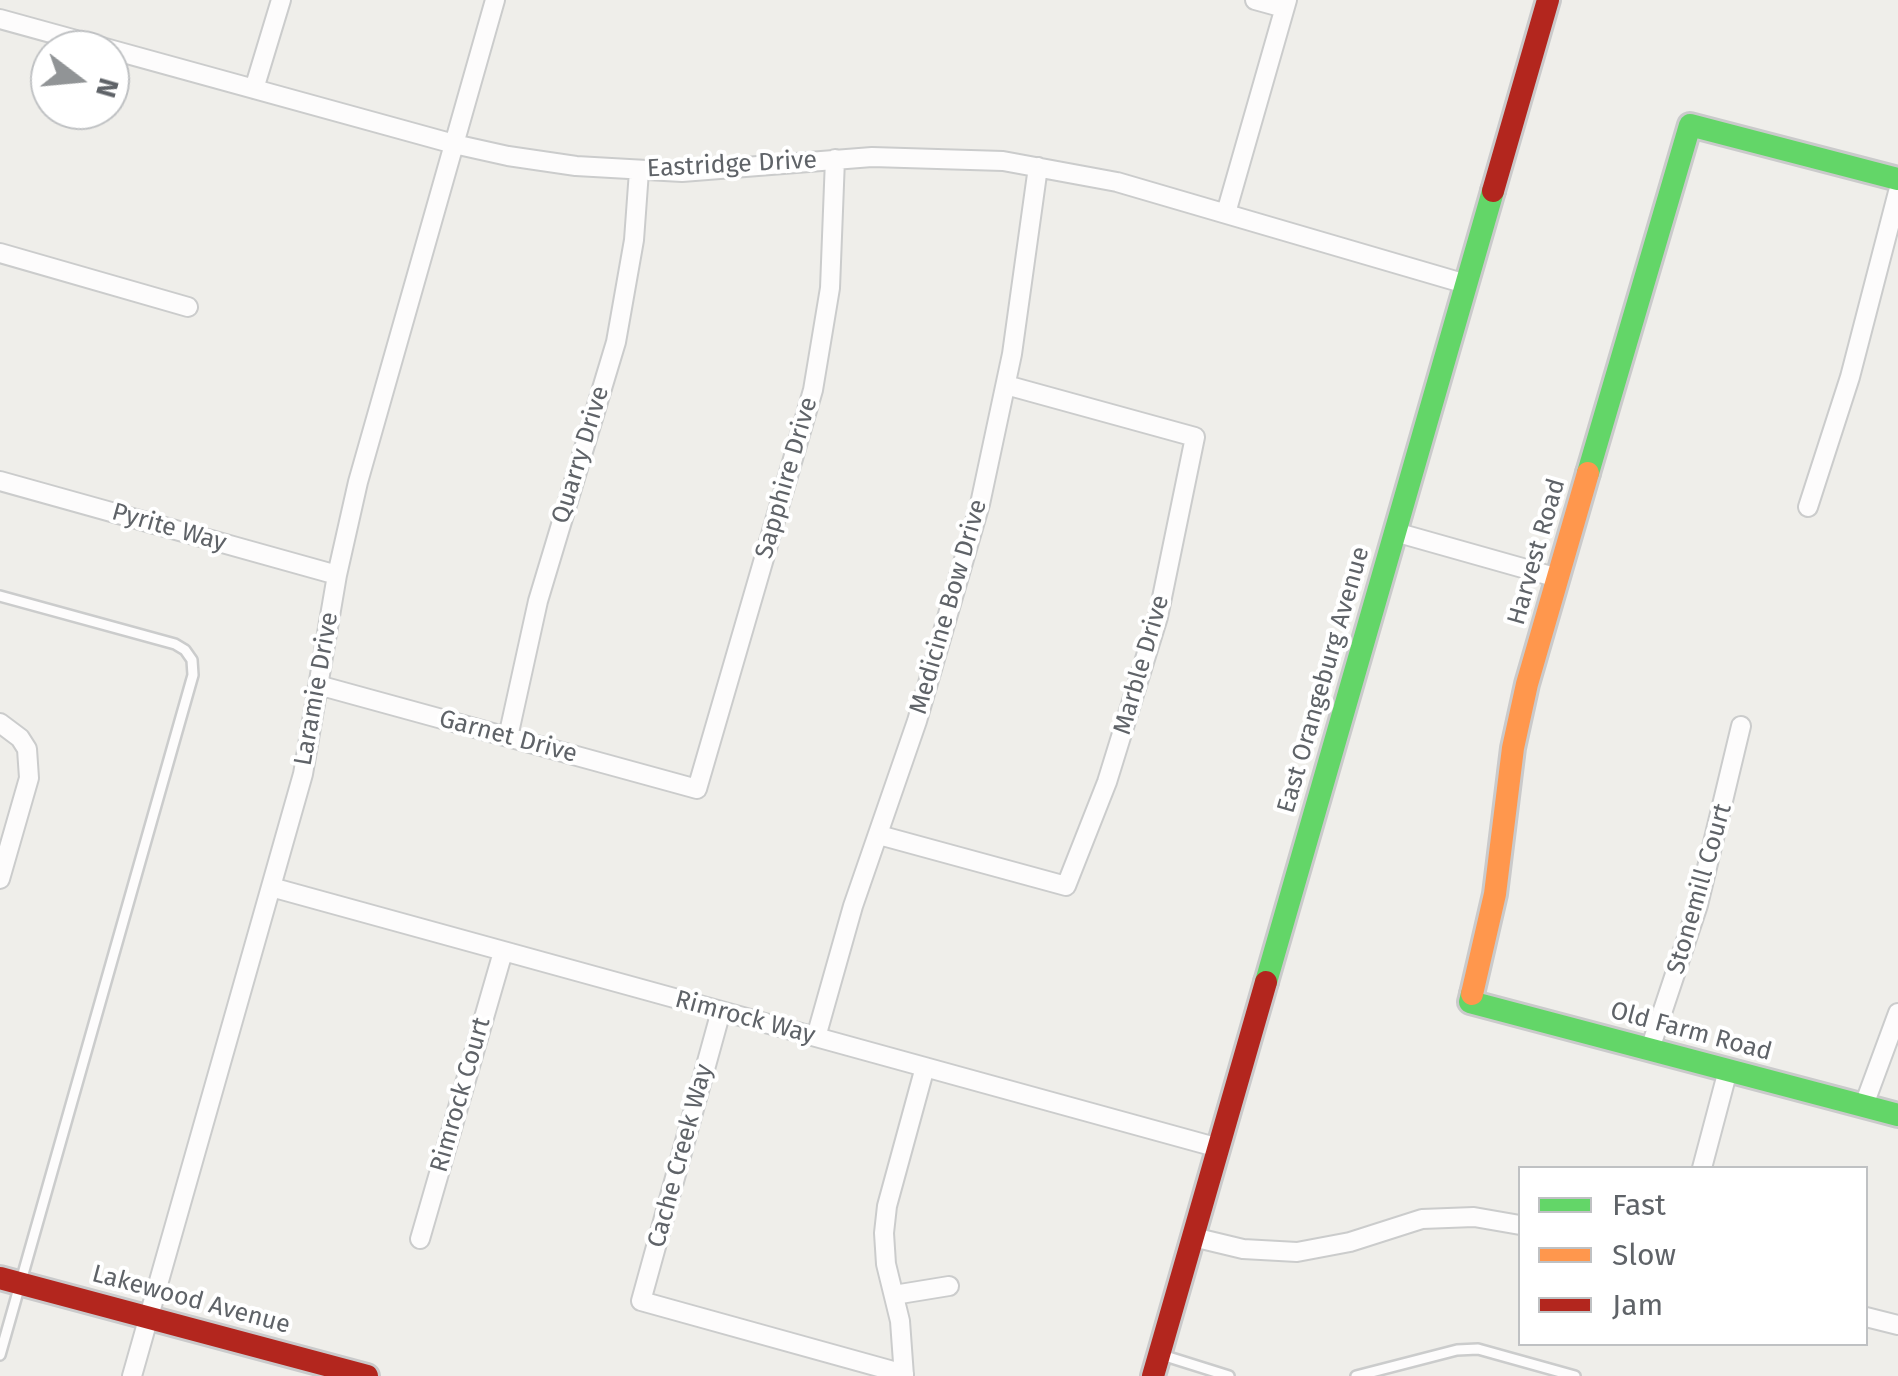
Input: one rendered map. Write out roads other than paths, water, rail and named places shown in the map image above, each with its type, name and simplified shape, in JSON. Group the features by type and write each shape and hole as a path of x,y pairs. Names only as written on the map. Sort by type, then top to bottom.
{"street":[{"path":"254,90 281,0"},
{"name":"Laramie Drive","path":"132,1376 303,774 337,575 358,482 495,0"},
{"path":"1226,214 1286,4 1255,0"},
{"name":"East Orangeburg Avenue","path":"1156,1365 1548,0"},
{"name":"Eastridge Drive","path":"0,19 454,144 576,166 639,171 945,156 1038,166 1117,182 1466,284"},
{"name":"Harvest Road","path":"1470,1002 1495,894 1513,748 1527,684 1690,125 1898,178"},
{"name":"Sapphire Drive","path":"697,789 812,390 830,288 835,159"},
{"name":"Medicine Bow Drive","path":"816,1037 854,906 953,603 1006,385 1038,166"},
{"name":"Quarry Drive","path":"508,737 538,600 616,342 634,240 639,171"},
{"path":"1808,507 1850,377 1898,192"},
{"path":"0,253 188,307"},
{"name":"Marble Drive","path":"879,834 1066,886 1107,782 1144,669 1176,540 1195,437 1006,385"},
{"name":"Pyrite Way","path":"0,481 337,575"},
{"path":"1394,532 1558,578"},
{"name":"Garnet Drive","path":"318,686 697,789"},
{"path":"0,724 20,738 27,749 29,778 0,880"},
{"name":"Stonemill Court","path":"1650,1049 1698,906 1741,726"},
{"name":"Rimrock Way","path":"271,887 1219,1148"},
{"name":"Rimrock Court","path":"420,1239 503,952"},
{"name":"Old Farm Road","path":"1470,1002 1898,1114"},
{"name":"Cache Creek Way","path":"721,1011 641,1301 904,1375"},
{"path":"1864,1106 1898,1014"},
{"path":"904,1375 900,1321 886,1264 888,1206 925,1067"},
{"path":"1703,1166 1728,1070"},
{"path":"1193,1237 1243,1249 1297,1252 1324,1249 1386,1228 1434,1218 1474,1217 1518,1225"},
{"name":"Lakewood Avenue","path":"10,1280 367,1376"},
{"path":"894,1296 949,1286"},
{"path":"1868,1318 1898,1325"}],"lane":[{"path":"0,596 174,644 192,660 194,675 10,1280 0,1355"},
{"path":"1356,1376 1457,1350 1478,1349 1551,1373 1575,1376"},
{"path":"1156,1365 1230,1376"}]}
